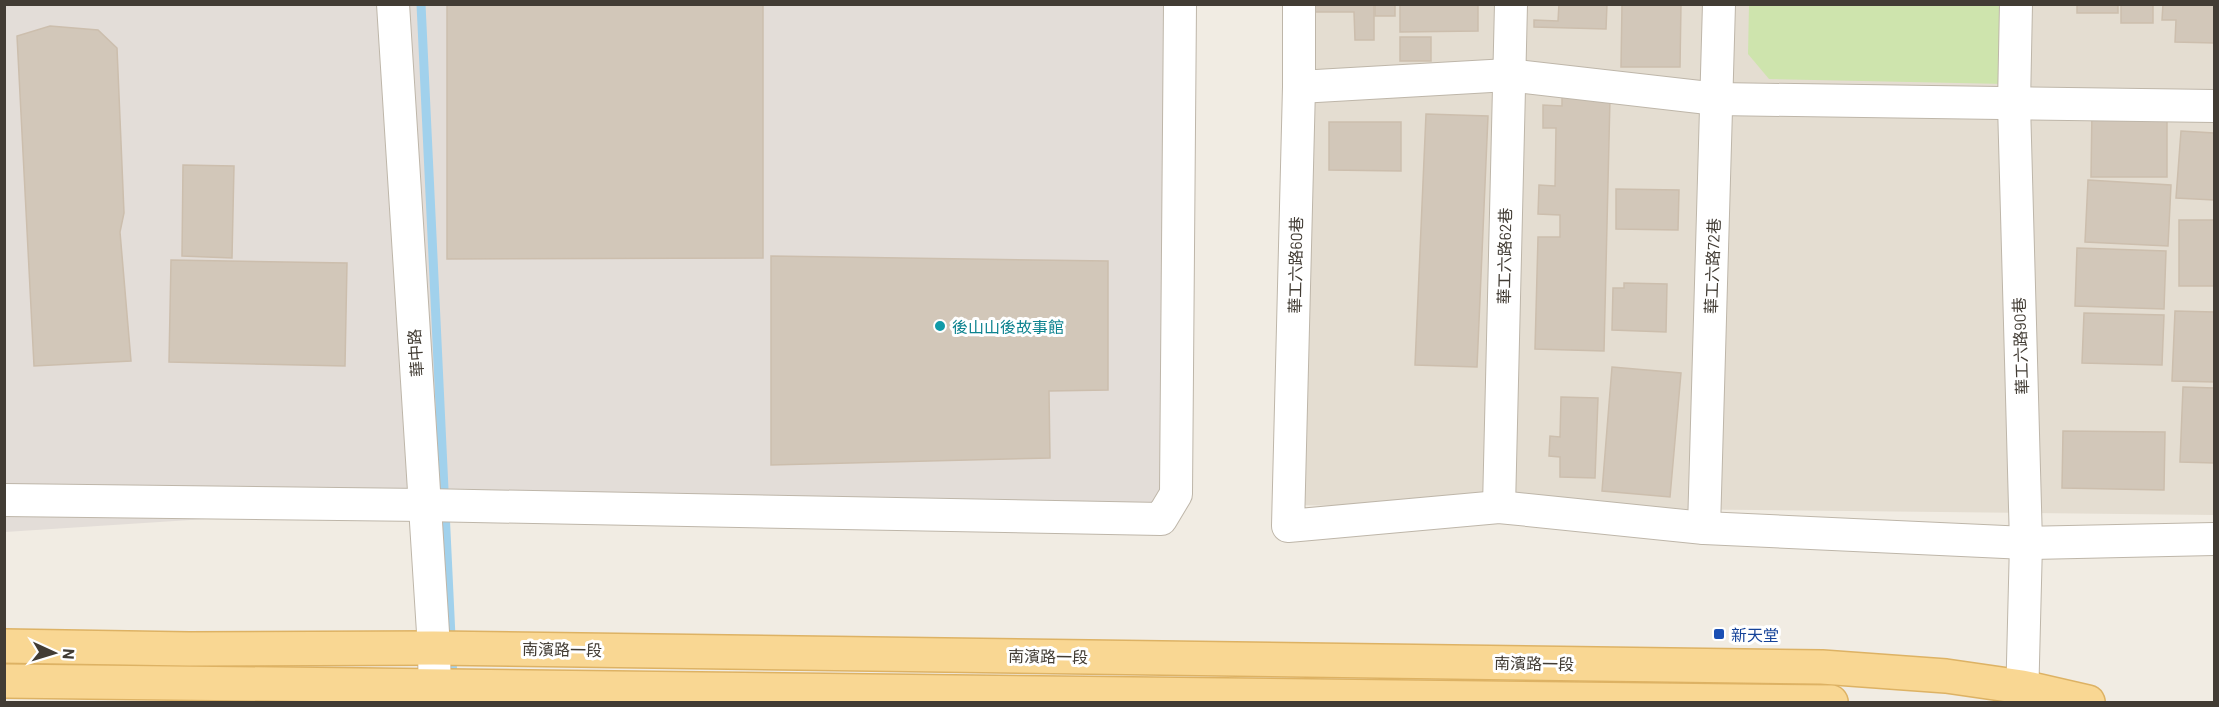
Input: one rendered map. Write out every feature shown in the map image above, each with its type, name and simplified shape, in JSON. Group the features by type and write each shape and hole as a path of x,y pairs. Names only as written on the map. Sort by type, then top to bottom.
{"main road":[{"name":"南濱路一段","path":"4,646 189,649 434,648 1810,667 1946,676 2022,695 2088,702"},
{"path":"4,681 182,684 435,694 1831,702"}],"street":[{"name":"華中路","path":"393,4 435,694"},
{"path":"4,500 424,505 1161,519 1176,494 1180,4"},
{"name":"華工六路60巷","path":"1299,4 1288,526 1499,507"},
{"name":"華工六路62巷","path":"1499,507 1511,4"},
{"name":"華工六路72巷","path":"1704,528 1719,4"},
{"name":"華工六路90巷","path":"2016,4 2014,104 2026,543 2022,695"},
{"path":"1299,87 1508,75 1717,99 2214,106"},
{"path":"1499,507 1704,528 2026,543 2214,539"}],"shaded area":[{"path":"5,5 1180,5 1161,519 424,505 5,532"},
{"path":"1283,5 2214,5 2214,515 1278,505"}],"green space":[{"path":"1749,5 2007,5 2006,84 1769,79 1748,54"}],"building":[{"path":"447,4 763,4 763,258 447,259"},
{"path":"1313,4 1374,4 1374,40 1355,40 1354,12 1313,12"},
{"path":"1375,4 1395,4 1395,16 1375,16"},
{"path":"1400,4 1478,4 1478,31 1400,32"},
{"path":"1559,4 1607,4 1606,29 1534,27 1534,20 1558,21"},
{"path":"1622,4 1681,4 1680,67 1621,67"},
{"path":"2077,4 2118,4 2118,13 2077,13"},
{"path":"2121,4 2153,4 2153,23 2121,23"},
{"path":"2163,4 2214,4 2214,43 2175,42 2176,20 2162,20"},
{"path":"50,26 98,30 117,48 124,213 120,232 131,361 34,366 17,36"},
{"path":"1400,37 1431,37 1431,61 1400,61"},
{"path":"1562,97 1610,98 1604,351 1535,349 1538,237 1560,237 1560,215 1538,214 1539,185 1555,186 1556,128 1543,128 1543,105 1562,106"},
{"path":"2092,110 2167,110 2167,177 2091,177"},
{"path":"1426,114 1488,116 1477,367 1415,365"},
{"path":"1329,122 1401,122 1401,171 1329,170"},
{"path":"2181,131 2214,133 2214,200 2176,198"},
{"path":"183,165 234,166 232,258 182,256"},
{"path":"2088,180 2171,185 2168,246 2085,242"},
{"path":"1616,189 1679,190 1678,230 1616,229"},
{"path":"2179,220 2214,220 2214,286 2179,286"},
{"path":"2077,248 2166,251 2164,309 2075,306"},
{"name":"後山山後故事館","path":"771,256 1108,261 1108,390 1049,391 1050,458 771,465"},
{"path":"171,260 347,263 345,366 169,362"},
{"path":"1624,283 1667,284 1666,332 1612,330 1613,288 1624,288"},
{"path":"2175,311 2214,312 2214,382 2172,381"},
{"path":"2084,313 2164,315 2162,365 2082,363"},
{"path":"1612,367 1681,373 1670,497 1602,491"},
{"path":"2183,387 2214,388 2214,463 2180,462"},
{"path":"1561,397 1598,398 1595,478 1560,477 1560,457 1549,456 1550,436 1560,437"},
{"path":"2063,431 2165,432 2164,490 2062,488"}],"waterway":[{"path":"421,4 453,679"}],"place":[{"name":"後山山後故事館","path":"940,326"},
{"name":"新天堂","path":"1719,634"}]}
